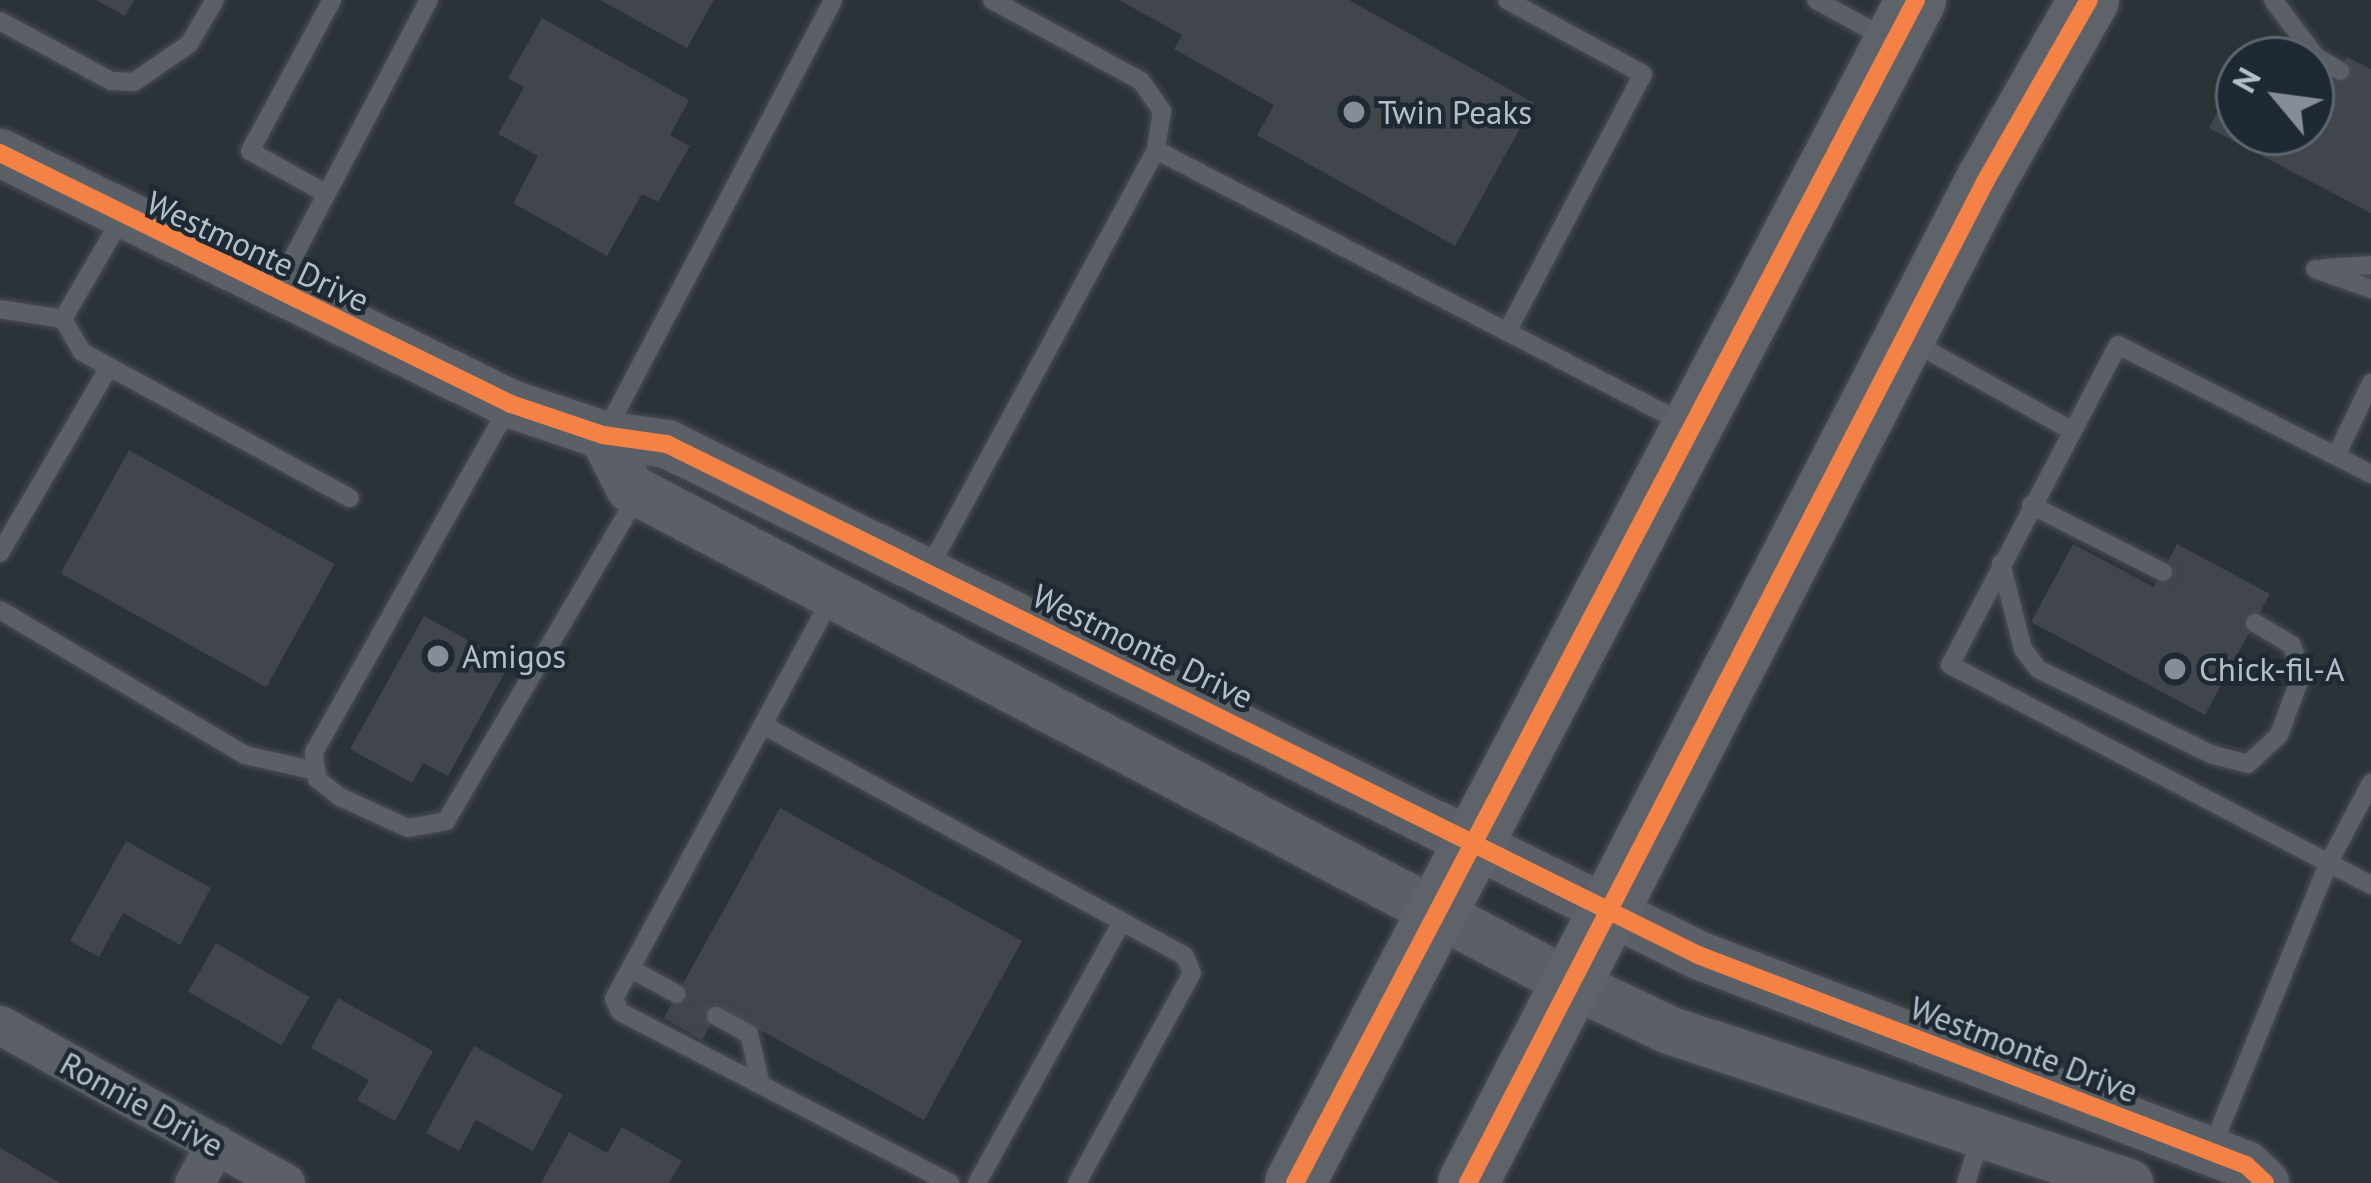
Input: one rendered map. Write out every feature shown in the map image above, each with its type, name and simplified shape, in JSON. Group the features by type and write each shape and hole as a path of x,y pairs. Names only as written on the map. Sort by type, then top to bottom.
{"main road":[{"path":"1468,1183 1612,914 1906,338 2089,0"},
{"path":"1295,1183 1696,430 1904,21"}],"street":[{"name":"Westmonte Drive","path":"0,153 121,219 511,404 603,435 667,444 1698,955 2210,1152 2265,1183"},
{"path":"603,435 640,492 1574,985 1669,1030 2128,1183"},
{"name":"Ronnie Drive","path":"0,1025 285,1183"},
{"path":"194,1183 216,1144"}],"lane":[{"path":"0,21 110,81 134,82 189,44 215,0"},
{"path":"325,193 250,151 332,0"},
{"path":"275,292 428,0"},
{"path":"603,435 833,0"},
{"path":"927,572 1156,150 1162,111 1141,81 992,0"},
{"path":"1507,0 1643,74 1507,332"},
{"path":"1816,0 1904,21"},
{"path":"2273,0 2316,57 2340,71"},
{"path":"1156,150 1696,430"},
{"path":"63,319 121,219"},
{"path":"2371,265 2314,269 2371,289"},
{"path":"0,308 63,319"},
{"path":"63,319 82,352 350,497"},
{"path":"1906,338 2069,429"},
{"path":"2371,475 2118,345 2069,429 1949,665 2371,885"},
{"path":"0,553 109,367"},
{"path":"2336,456 2371,383"},
{"path":"316,771 314,752 511,404"},
{"path":"0,610 245,754 316,771 340,797 408,829 446,821 640,492"},
{"path":"2031,505 2163,572"},
{"path":"2001,563 2023,649 2038,669 2213,755 2248,764 2279,734 2302,673 2292,645 2255,623"},
{"path":"834,595 614,999 620,1012 950,1183"},
{"path":"763,724 1185,956 1192,973 1077,1183"},
{"path":"2210,1152 2328,864 2371,783"},
{"path":"977,1183 1122,921"},
{"path":"631,969 677,994"},
{"path":"716,1016 749,1034 761,1085"},
{"path":"1966,1183 1982,1134"}],"building":[{"path":"96,0 134,0 125,16"},
{"path":"600,0 714,0 687,48"},
{"path":"1119,0 1349,0 1534,103 1455,246 1257,135 1274,105 1174,49 1182,35"},
{"path":"542,18 689,100 670,135 690,146 658,202 642,194 607,256 513,203 538,156 498,134 524,87 508,78"},
{"path":"2347,57 2371,69 2371,213 2262,156 2335,156 2335,80"},
{"path":"129,450 335,564 266,687 61,573"},
{"name":"Chick-fil-A","path":"2073,544 2154,587 2177,544 2270,594 2205,715 2031,622"},
{"path":"424,616 510,663 448,776 423,763 412,783 350,749"},
{"path":"780,808 1022,941 924,1120 720,1008 702,1040 664,1018"},
{"path":"126,841 211,888 180,945 123,913 99,957 70,941"},
{"path":"216,943 310,997 282,1045 188,991"},
{"path":"338,998 433,1051 395,1121 357,1100 369,1080 311,1048"},
{"path":"474,1046 563,1095 533,1151 476,1120 459,1151 426,1133"},
{"path":"622,1127 682,1161 669,1183 541,1183 569,1132 607,1153"},
{"path":"0,1148 60,1183 0,1183"}],"cycle path":[{"path":"1295,1183 1916,0"},
{"path":"1468,1183 1985,182 2089,0"},
{"path":"0,153 511,404 603,435 667,444 1698,955 2246,1165 2265,1183"}],"place":[{"name":"Twin Peaks","path":"1354,112"},
{"name":"Amigos","path":"438,656"},
{"name":"Chick-fil-A","path":"2175,669"}]}
